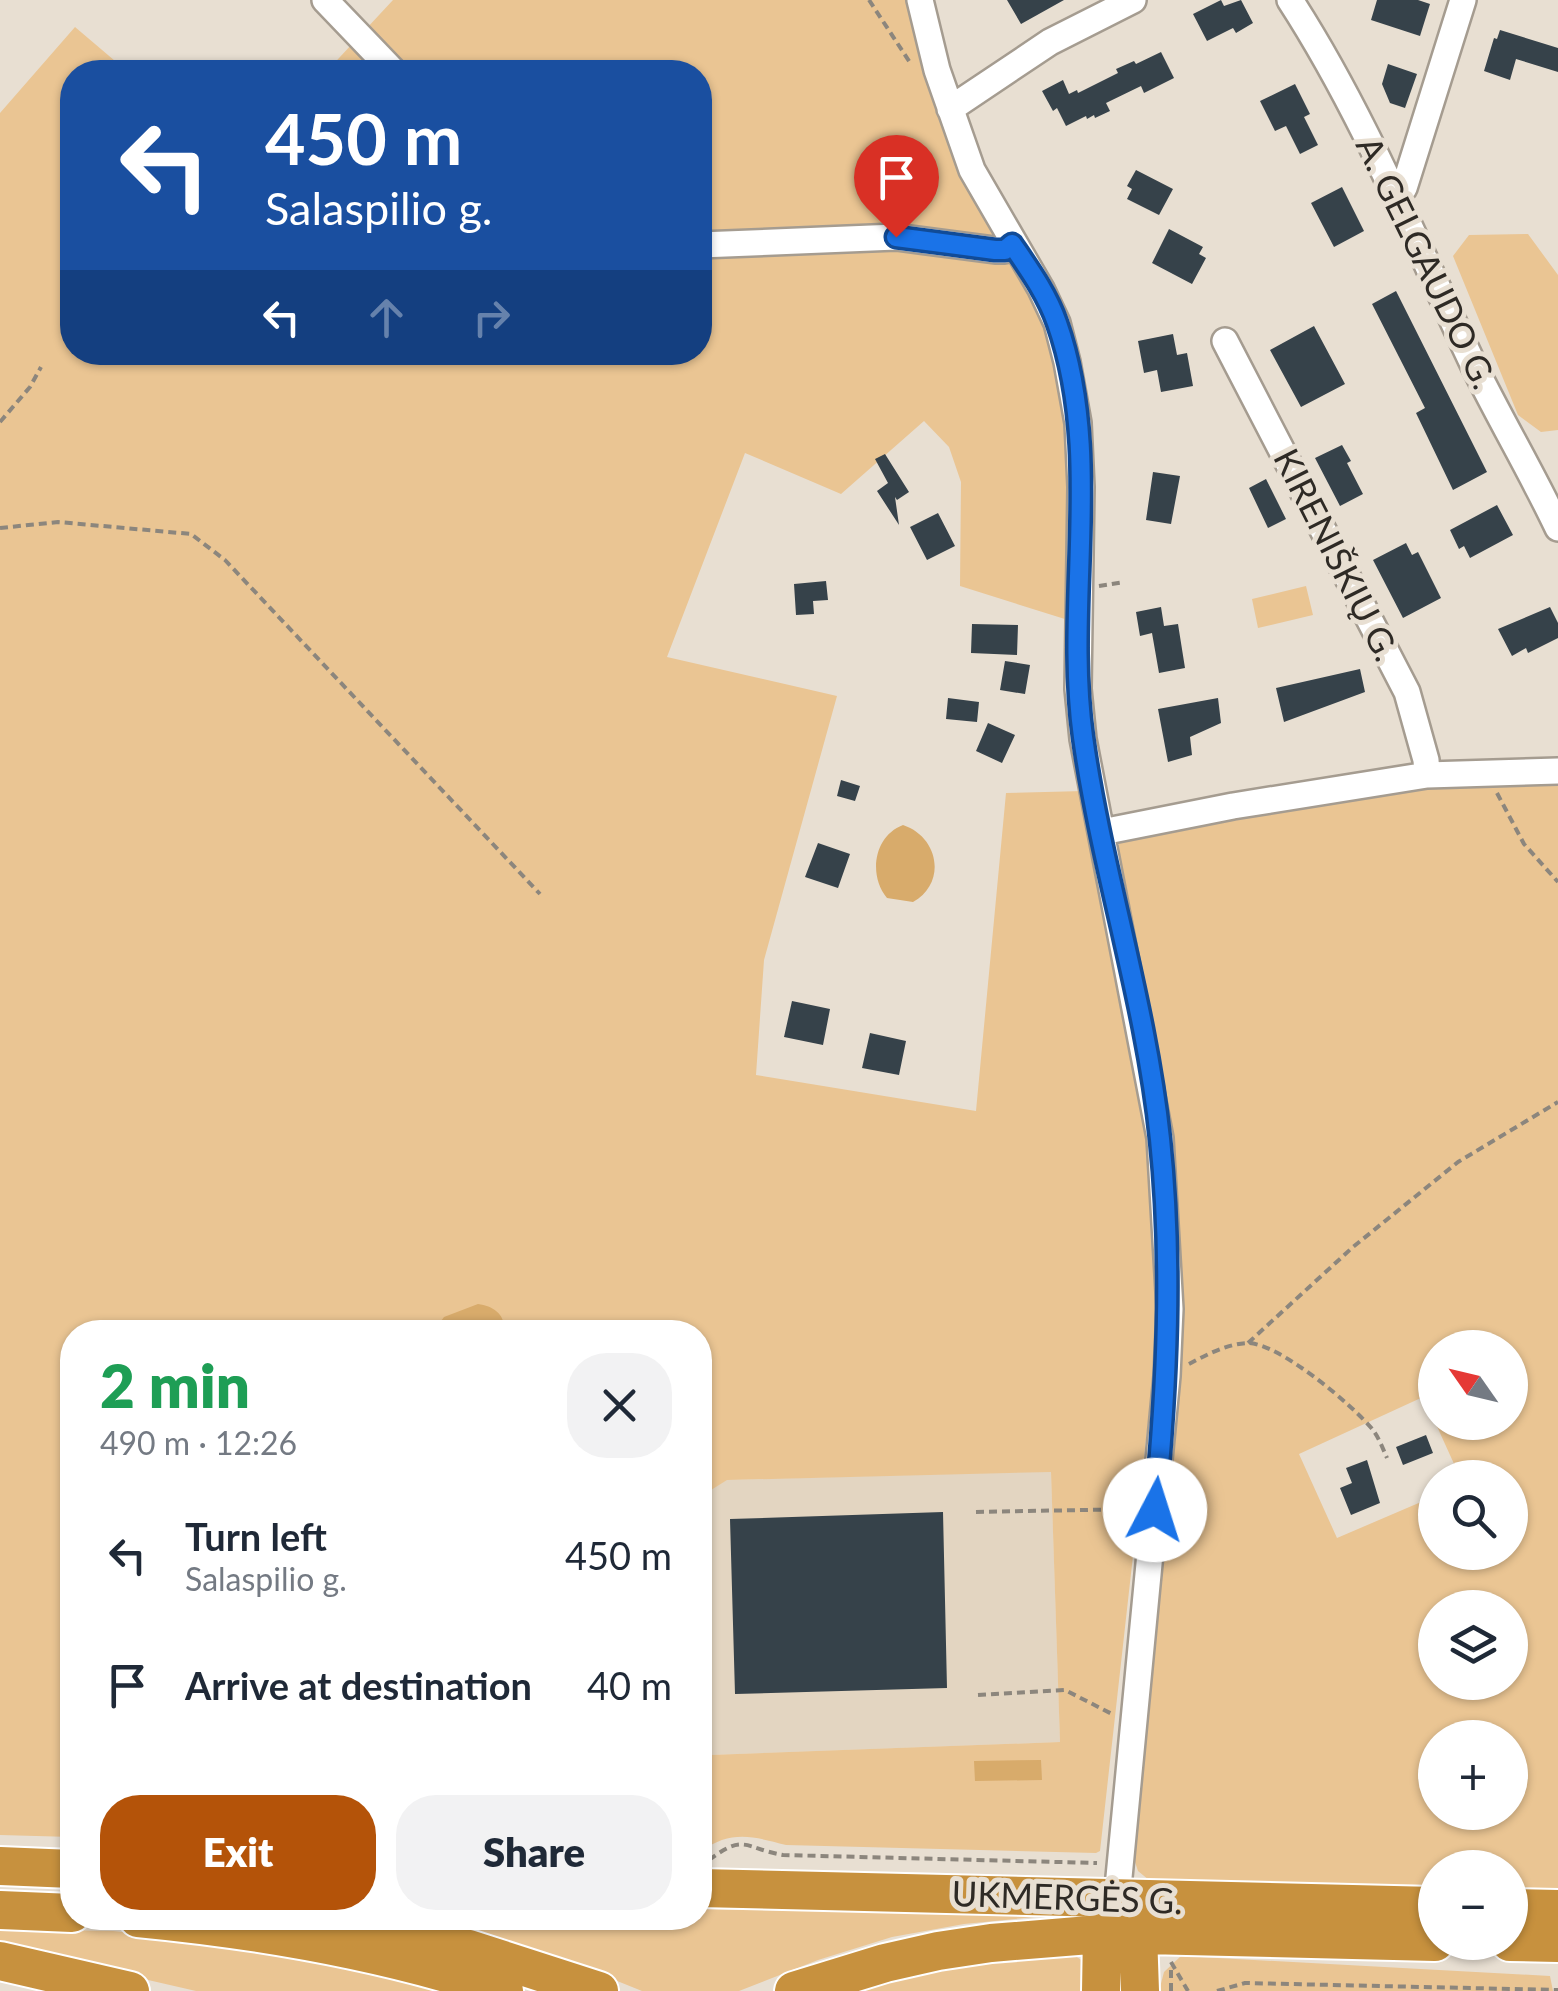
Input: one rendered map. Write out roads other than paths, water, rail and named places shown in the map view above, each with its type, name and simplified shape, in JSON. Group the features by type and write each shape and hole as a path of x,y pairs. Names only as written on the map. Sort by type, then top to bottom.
{"highway":[{"path":"4,1866 60,1868"},
{"path":"4,1866 60,1875"},
{"name":"UKMERGĖS G.","path":"712,1888 1118,1880 1173,1902 1418,1906"},
{"path":"1118,1880 1120,1934 1140,1991"},
{"path":"1528,1908 1558,1908"},
{"path":"0,1910 60,1912"},
{"path":"222,1930 327,1945 504,1991"},
{"path":"384,1930 469,1948 599,1991"},
{"name":"UKMERGĖS G.","path":"794,1991 885,1962 991,1943 1120,1934 1418,1942"},
{"path":"1101,1991 1120,1934"},
{"path":"1528,1942 1558,1943"},
{"path":"0,1961 130,1991"}],"street":[{"path":"326,0 383,60"},
{"path":"920,0 926,34 972,170 1012,244 1042,288 1057,323 1078,423 1082,487 1078,688 1083,738 1160,1138 1170,1309 1167,1376 1118,1880"},
{"path":"950,109 1050,42 1132,0"},
{"name":"A. GELGAUDO G.","path":"1290,0 1315,38 1394,195 1476,370 1551,495 1558,528"},
{"path":"1394,195 1404,188 1464,0"},
{"path":"712,245 896,237 995,250 1005,250 1012,244"},
{"name":"KIRENIŠKIŲ G.","path":"1225,342 1407,692 1427,774"},
{"path":"1102,832 1427,774 1558,771"}]}
